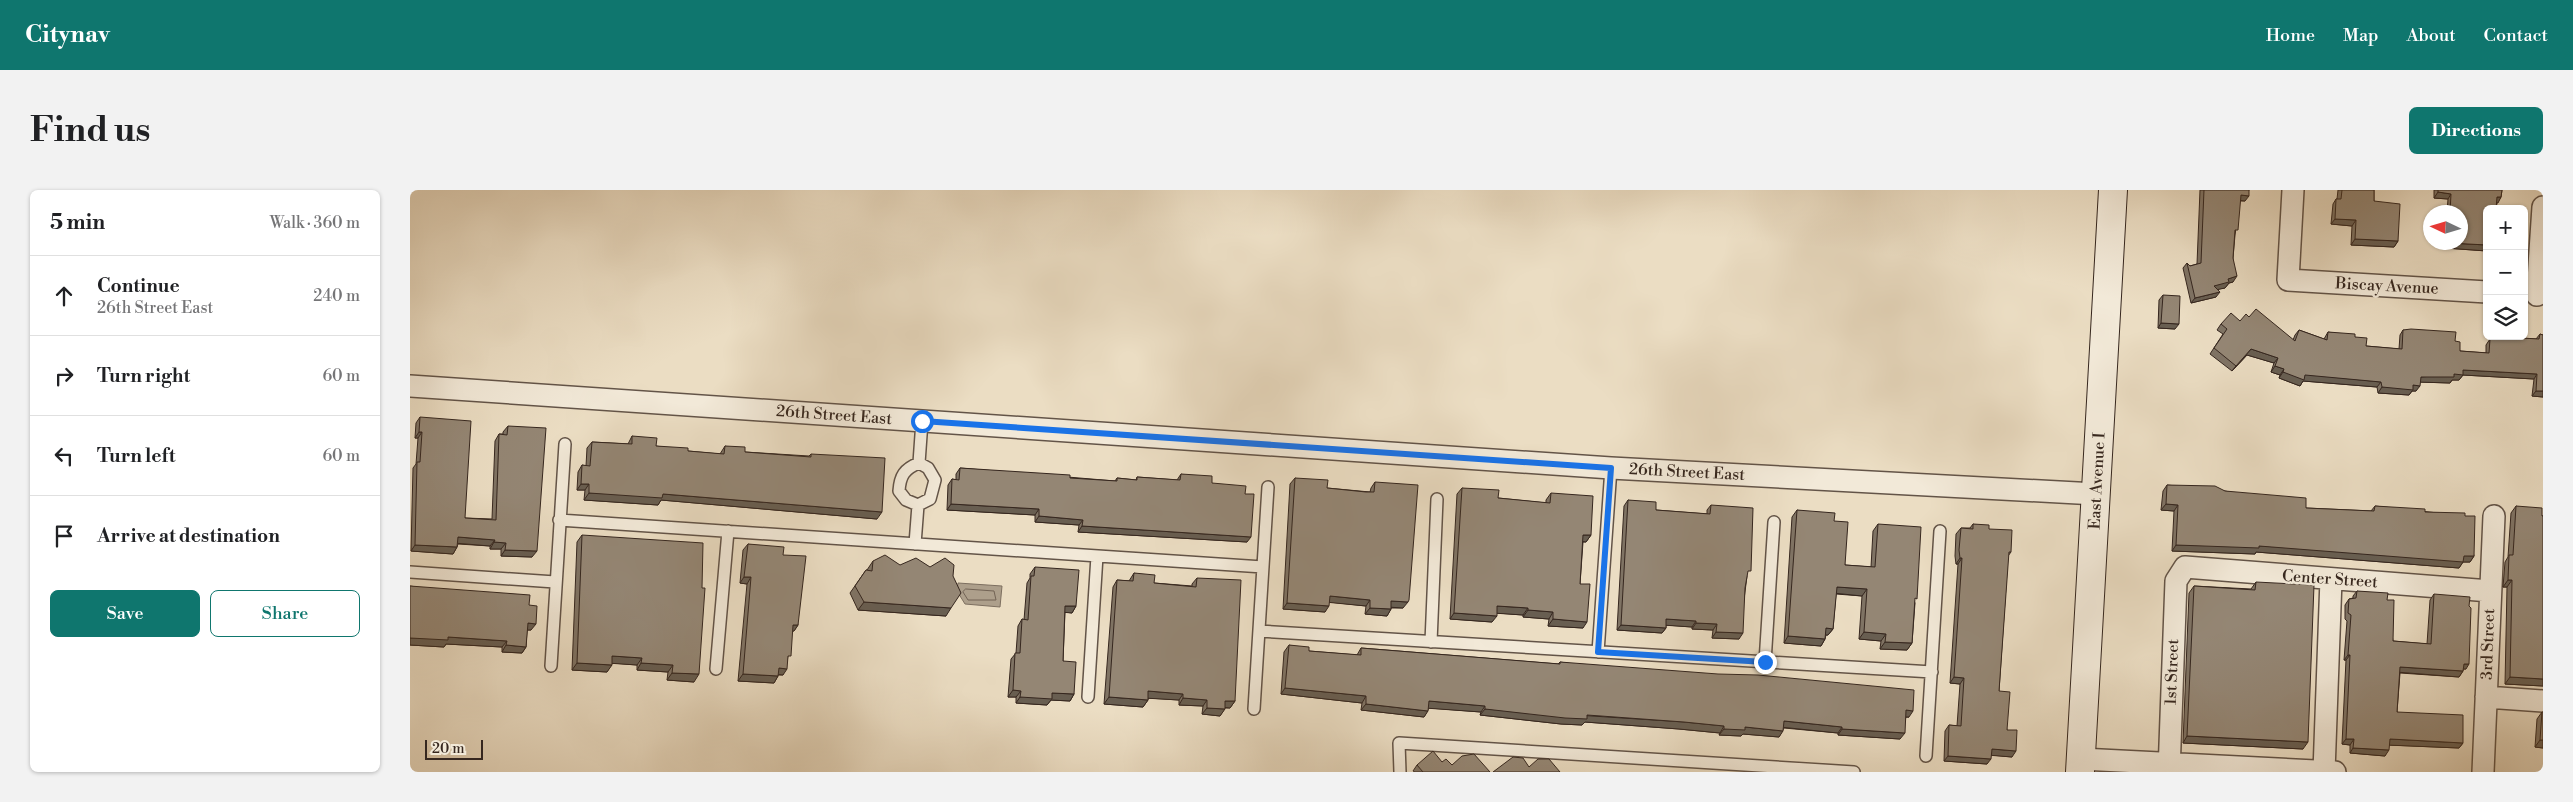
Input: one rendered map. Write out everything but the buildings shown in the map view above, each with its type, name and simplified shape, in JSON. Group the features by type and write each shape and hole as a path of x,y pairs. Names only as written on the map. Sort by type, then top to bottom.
{"main road":[{"name":"East Avenue I","path":"2081,765 2113,190"}],"street":[{"name":"Biscay Avenue","path":"2293,190 2288,280 2483,292"},
{"path":"2535,295 2543,207"},
{"name":"26th Street East","path":"410,386 1611,468 2096,494"},
{"name":"3rd Street","path":"2483,772 2494,516"},
{"name":"Center Street","path":"2176,581 2185,568 2490,591"},
{"path":"2324,772 2331,579"},
{"name":"1st Street","path":"2169,768 2176,581"},
{"path":"2486,697 2543,700"},
{"path":"2081,765 2334,772"}],"lane":[{"path":"918,464 922,421"},
{"path":"551,666 564,444"},
{"path":"918,464 928,468 935,480 930,499 918,505 906,500 899,491 900,478 909,467 918,464"},
{"path":"1598,652 1611,468"},
{"path":"1254,709 1268,487"},
{"path":"1432,642 1437,499"},
{"path":"915,544 918,505"},
{"path":"559,520 1263,567"},
{"path":"1765,662 1774,522"},
{"path":"716,670 728,531"},
{"path":"1926,756 1940,531"},
{"path":"1088,697 1097,556"},
{"path":"410,572 555,582"},
{"path":"1259,631 1932,672"},
{"path":"1400,772 1399,743 1854,772"}],"water":[{"path":"958,583 1002,586 1000,607 965,604 957,591"}],"route":[{"path":"922,421 1611,468 1598,652 1765,662"}]}
